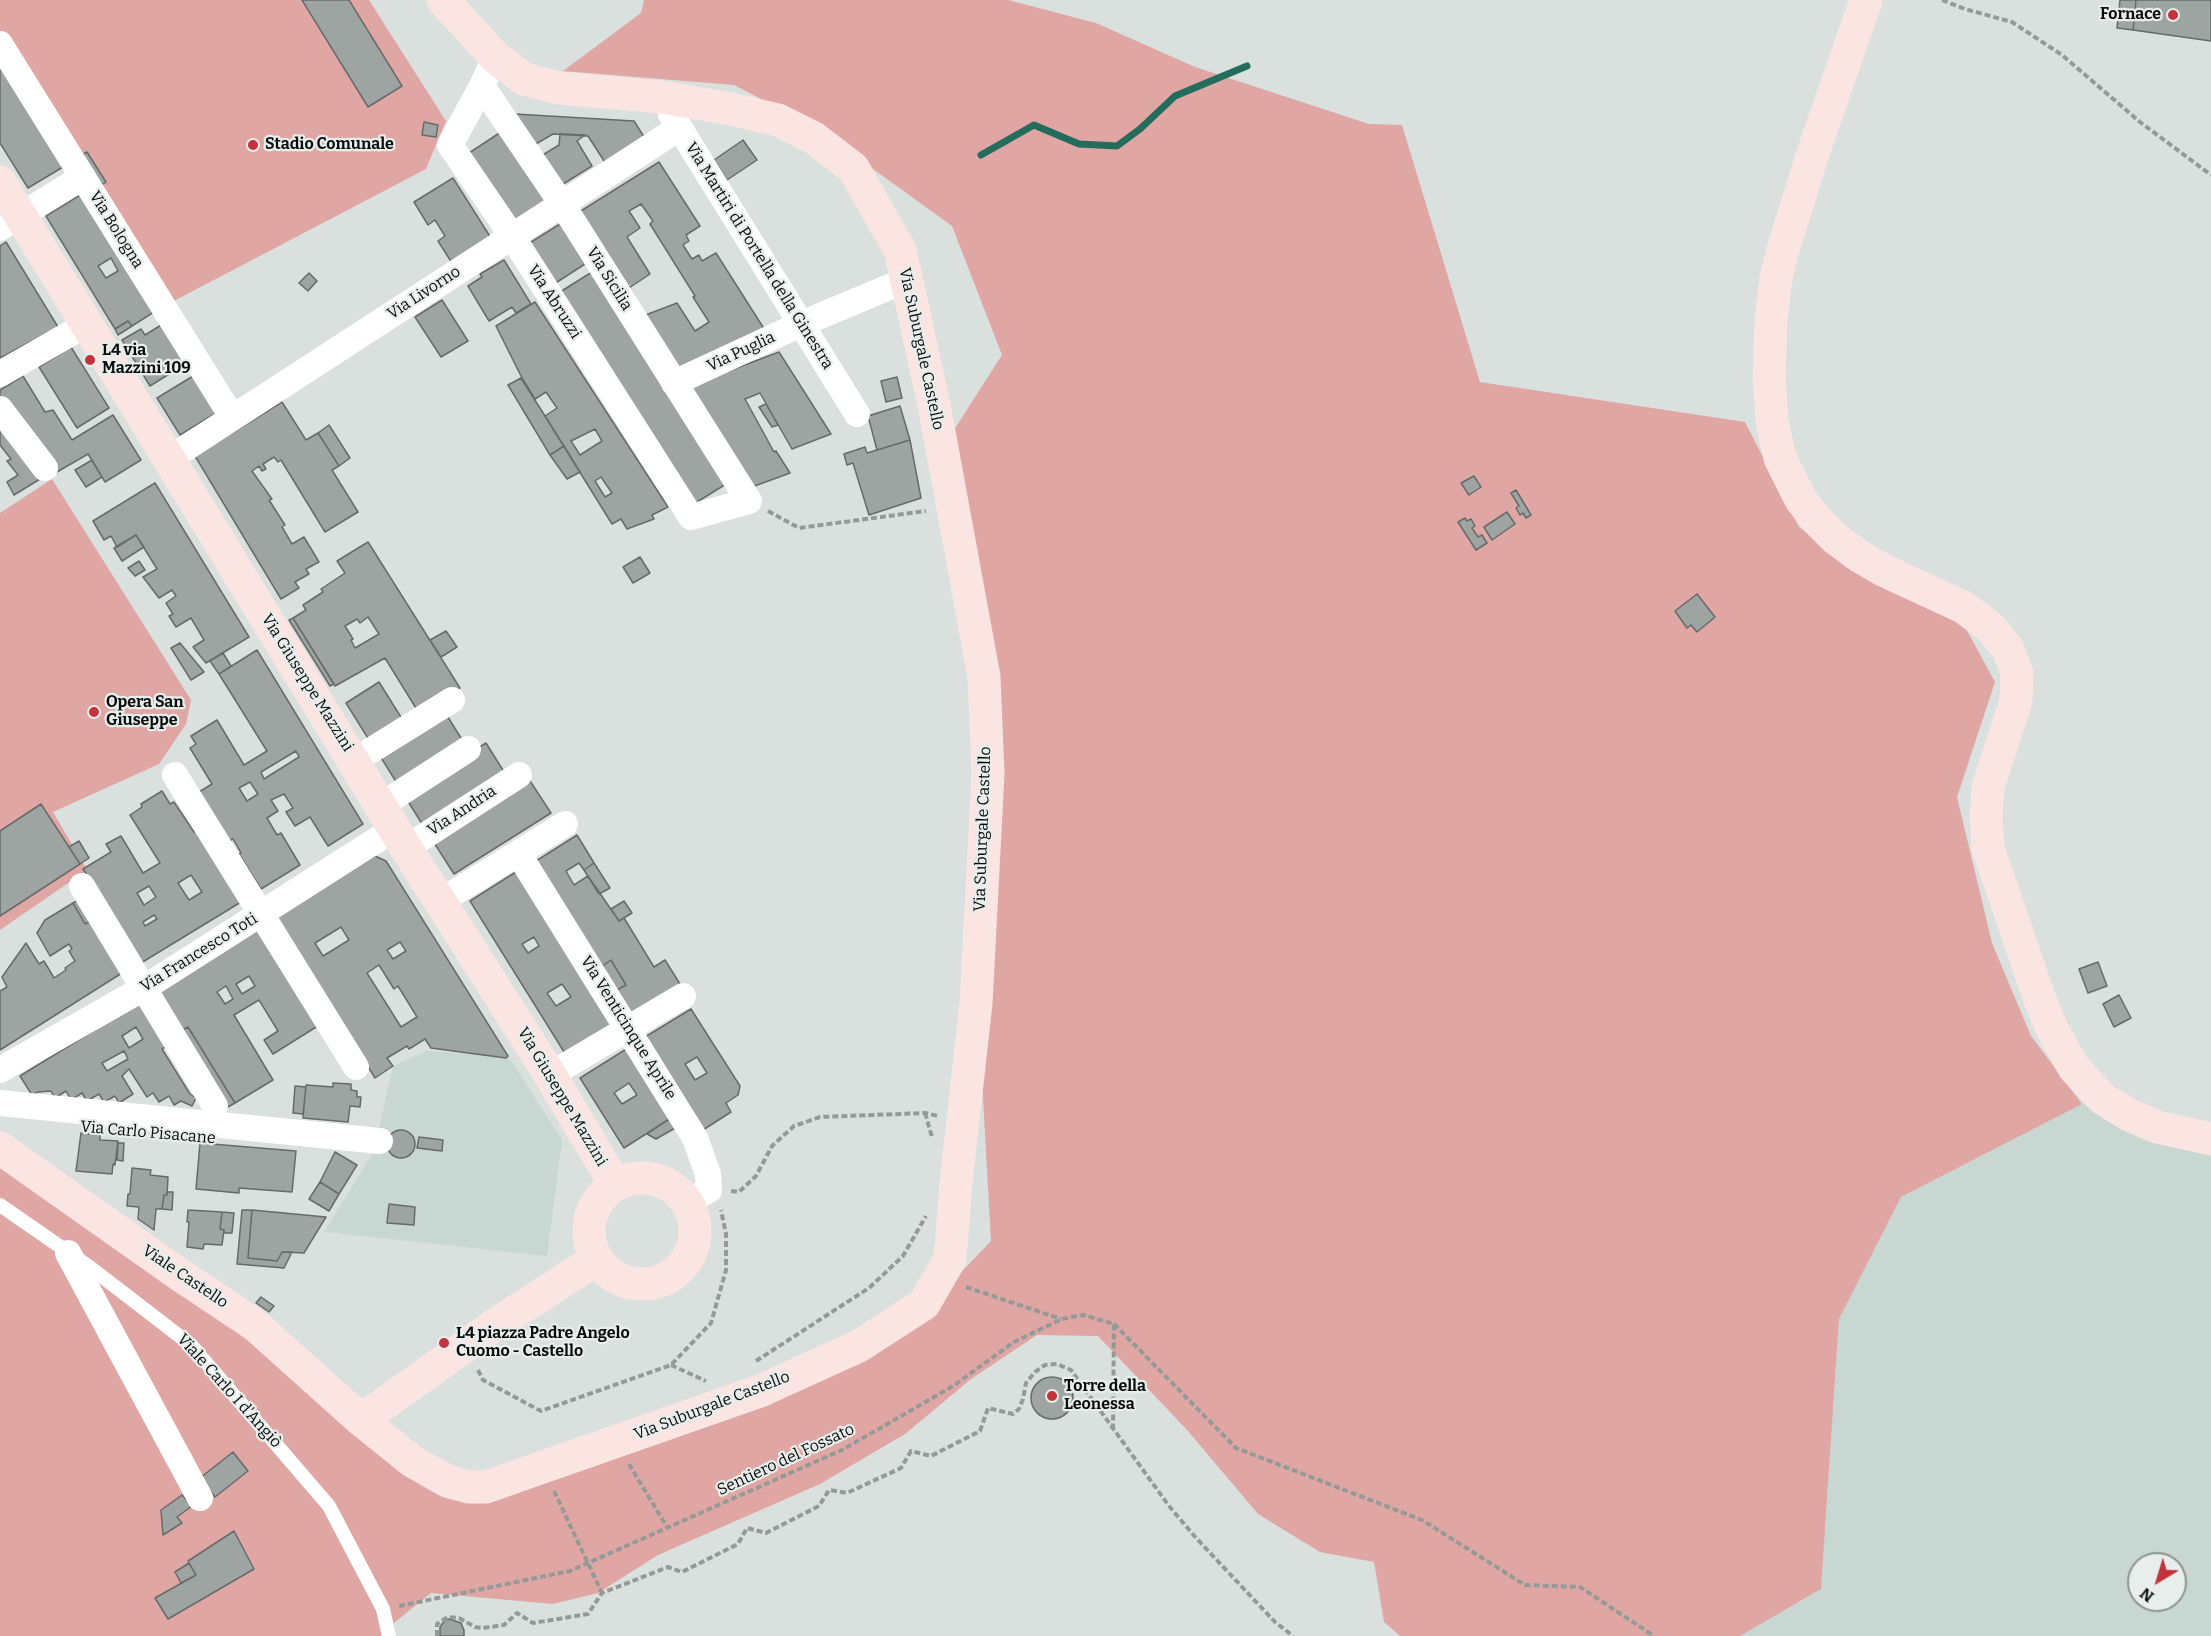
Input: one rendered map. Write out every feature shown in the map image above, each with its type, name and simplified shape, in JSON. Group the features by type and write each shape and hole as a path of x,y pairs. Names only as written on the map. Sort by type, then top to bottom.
{"street":[{"name":"Via Suburgale Castello","path":"361,1420 412,1461 447,1481 469,1487 486,1487 759,1391 859,1346 924,1304 950,1259 976,1003 988,774 984,677 934,405 900,250 853,168 814,138 778,120 730,109 661,97 559,87 488,72 443,0"},
{"path":"1866,0 1813,153 1776,278 1771,320 1769,376 1772,421 1780,458 1801,500 1836,539 1877,567 1963,608 1990,627 2008,649 2017,673 2016,701 1988,787 1986,817 1988,848 2040,1000 2074,1068 2103,1099 2129,1115 2157,1127 2175,1133 2211,1139"},
{"name":"Via Bologna","path":"0,44 232,417"},
{"name":"Via Sicilia","path":"488,72 562,204 749,501"},
{"name":"Via Abruzzi","path":"488,72 450,145 512,236 691,517 749,501"},
{"name":"Via Martiri di Portella della Ginestra","path":"661,97 857,414"},
{"name":"Via Livorno","path":"169,459 679,128"},
{"path":"10,222 83,177"},
{"name":"Via Giuseppe Mazzini","path":"0,182 10,222 87,324 393,827 550,1076 615,1184"},
{"name":"Via Puglia","path":"674,383 801,324 906,280"},
{"path":"0,374 87,324"},
{"path":"0,409 45,468"},
{"path":"354,761 452,700"},
{"path":"393,827 468,749"},
{"path":"175,775 356,1066"},
{"name":"Via Andria","path":"393,827 519,775"},
{"path":"441,902 565,824"},
{"name":"Via Francesco Toti","path":"0,1070 144,988 263,914 393,827"},
{"name":"Via Venticinque Aprile","path":"518,853 629,1028 695,1138 708,1174 698,1196"},
{"path":"82,886 215,1106"},
{"path":"550,1076 683,996"},
{"path":"0,1103 380,1141"},
{"name":"Via Carlo Pisacane","path":"0,1120 297,1145"},
{"name":"Viale Castello","path":"0,1148 180,1275 255,1324 361,1420"},
{"path":"635,1178 655,1178 698,1196 694,1217 696,1234 693,1251 684,1265 671,1276 656,1283 631,1283 608,1272 597,1259 590,1243 588,1226 593,1209 602,1195 615,1184 635,1178"},
{"path":"68,1253 200,1498"},
{"path":"361,1420 464,1346 597,1259"}],"lane":[{"name":"Viale Carlo I d'Angiò","path":"0,1205 152,1313 191,1345 329,1506 383,1609 389,1636"}],"path":[{"path":"1942,0 2012,22 2062,55 2140,122 2211,175"},
{"path":"749,501 799,528 953,507"},
{"path":"698,1196 739,1192 756,1176 772,1146 794,1126 820,1117 924,1113 963,1121"},
{"path":"924,1113 933,1139"},
{"path":"464,1346 483,1380 541,1411 671,1365 711,1323 726,1270 726,1234 723,1212 698,1196"},
{"path":"748,1366 869,1288 903,1256 926,1215"},
{"path":"939,1278 1062,1319"},
{"name":"Sentiero del Fossato","path":"383,1609 570,1571 842,1450 953,1386 1014,1342 1062,1319 1083,1315 1114,1324"},
{"path":"1113,1429 1114,1324"},
{"path":"1114,1324 1236,1448 1422,1520 1525,1585 1580,1587 1654,1636"},
{"path":"436,1636 437,1624 448,1617 459,1618 483,1629 504,1625 517,1613 533,1623 588,1614 602,1593 668,1567 682,1572 738,1544 747,1528 766,1533 819,1506 829,1490 847,1493 901,1468 911,1451 931,1456 980,1431 988,1408 1013,1414 1019,1409 1026,1383 1035,1372 1045,1365 1057,1364 1071,1370 1169,1506 1197,1539 1275,1622 1293,1636"},
{"path":"671,1365 709,1382"},
{"path":"628,1462 667,1527"},
{"path":"552,1488 602,1593"}],"shaded area":[{"name":"Stadio Comunale","path":"0,0 369,0 446,121 426,169 170,303 0,31"},
{"path":"644,0 1008,0 1096,23 1195,67 1369,124 1402,125 1480,382 1745,422 1799,527 1862,576 1964,625 1995,682 1957,797 1992,943 2031,1036 2082,1104 1901,1197 1839,1319 1821,1589 1740,1636 1400,1636 1384,1622 1374,1562 1320,1552 1258,1514 1188,1431 1098,1336 1037,1335 971,1379 905,1434 820,1484 658,1555 598,1593 553,1604 431,1593 389,1627 389,1636 0,1636 0,1151 411,1464 486,1490 927,1308 991,1241 981,1063 997,697 936,458 1002,355 952,226 815,127 734,85 563,71 641,13"},
{"name":"Opera San Giuseppe","path":"52,479 191,700 186,724 159,764 53,812 87,870 0,930 0,513"},
{"path":"427,1051 508,1056 562,1140 547,1256 324,1232 374,1151 393,1066"},
{"path":"2082,1104 2150,1140 2211,1149 2211,1636 1740,1636 1821,1589 1839,1319 1901,1197"}],"building":[{"path":"302,0 349,0 402,86 368,107"},
{"path":"2120,0 2136,0 2133,30 2117,28"},
{"name":"Fornace","path":"2136,0 2211,0 2211,41 2133,30"},
{"path":"0,53 68,164 28,188 0,143"},
{"path":"515,114 634,121 646,140 606,164 588,136 553,134 534,145"},
{"path":"424,122 438,125 436,137 422,135"},
{"path":"501,132 548,202 515,223 469,153"},
{"path":"560,134 585,135 577,141 592,166 560,186 541,156 559,145"},
{"path":"743,140 757,160 727,180 714,160"},
{"path":"87,152 106,182 97,188 78,157"},
{"path":"659,162 700,226 686,235 689,241 683,245 692,259 699,255 702,261 716,253 768,335 677,369 643,316 677,303 695,331 709,322 650,224 653,221 641,204 629,211 640,228 627,237 650,274 626,290 576,214"},
{"path":"453,178 491,238 452,263 438,241 445,236 435,220 428,225 414,202"},
{"path":"85,192 157,310 132,326 128,321 115,329 46,216","holes":["111,258 118,271 106,278 98,266"]},
{"path":"560,224 585,264 554,284 528,244"},
{"path":"6,242 58,327 0,358 0,246"},
{"path":"504,260 531,304 516,313 512,307 489,321 468,286 482,277 480,274"},
{"path":"592,272 726,484 694,504 560,292"},
{"path":"309,273 317,281 308,291 299,283"},
{"path":"442,300 468,341 441,357 415,317"},
{"path":"535,302 668,507 652,515 654,519 627,529 621,519 612,524 545,416 557,408 546,392 535,399 496,326","holes":["595,429 602,441 580,455 571,441","601,477 612,493 605,497 595,481"]},
{"path":"128,321 132,326 118,335 115,329"},
{"path":"166,322 190,361 150,386 122,340 141,329 145,335"},
{"path":"71,347 109,408 77,428 39,367"},
{"path":"779,352 831,434 792,449 760,393 745,399 774,452 776,451 790,473 752,487 689,386"},
{"path":"198,373 221,410 180,435 157,398"},
{"path":"23,376 45,412 53,410 72,440 113,415 141,460 105,482 88,454 57,472 0,401 0,390"},
{"path":"897,377 902,398 886,402 881,381"},
{"path":"521,378 564,446 550,455 508,385"},
{"path":"282,402 306,440 318,433 339,466 332,470 358,512 325,532 281,460 278,462 274,457 263,464 266,469 262,471 259,466 252,471 272,499 269,500 285,525 282,527 292,544 304,537 319,562 306,569 309,574 295,582 299,588 281,599 195,456"},
{"path":"766,404 778,425 772,427 759,407"},
{"path":"900,406 910,440 877,450 868,416"},
{"path":"0,424 45,476 14,495 7,482 18,475 7,461 11,459 0,445"},
{"path":"329,425 350,458 339,466 318,433"},
{"path":"910,440 921,498 869,515 853,463 847,465 844,454 865,447 867,453"},
{"path":"564,446 580,472 567,479 550,455"},
{"path":"92,460 102,477 86,487 75,470"},
{"path":"1474,476 1481,487 1469,495 1461,483"},
{"path":"155,483 249,637 206,663 193,647 204,640 191,618 176,627 169,616 173,614 166,603 176,596 172,590 159,598 143,577 157,569 136,535 117,547 111,536 104,540 93,521"},
{"path":"1516,490 1531,515 1526,518 1523,513 1520,515 1516,508 1519,506 1511,493"},
{"path":"1507,512 1515,524 1492,540 1484,527"},
{"path":"1465,518 1467,521 1471,519 1475,526 1472,528 1478,537 1482,535 1487,543 1476,550 1458,522"},
{"path":"136,535 144,547 122,561 114,548"},
{"path":"368,542 460,688 419,713 385,658 335,686 293,618 306,610 303,605 323,592 321,589 345,573 337,561","holes":["368,617 379,634 355,648 351,640 353,639 345,626 357,619 360,623"]},
{"path":"640,557 650,573 633,583 623,567"},
{"path":"139,561 145,570 135,576 128,568"},
{"path":"1697,594 1715,617 1697,632 1691,625 1687,628 1675,611"},
{"path":"293,618 334,684 330,686 289,620"},
{"path":"446,631 457,647 441,657 430,640"},
{"path":"180,643 204,672 191,680 171,648"},
{"path":"257,650 363,824 328,846 310,817 295,826 286,812 293,808 284,794 271,800 278,811 267,818 277,835 281,833 300,865 261,889 239,854 241,853 233,839 229,841 199,792 212,784 190,748 196,744 191,736 217,720 244,765 267,751 219,674","holes":["296,751 299,757 264,779 261,772","250,782 258,794 247,801 239,788"]},
{"path":"223,653 231,666 219,674 210,661"},
{"path":"379,682 404,722 371,743 346,703"},
{"path":"446,714 466,746 400,788 380,756"},
{"path":"486,743 506,775 424,827 404,795"},
{"path":"530,781 551,813 454,874 431,838"},
{"path":"162,791 170,804 174,802 194,832 202,827 246,899 141,963 83,869 111,852 106,844 121,836 143,873 160,863 130,815 142,807 141,804","holes":["191,875 202,892 189,900 178,883","149,886 156,897 144,905 137,893","154,915 157,919 145,926 143,922"]},
{"path":"41,804 80,864 0,916 0,831"},
{"path":"577,835 594,863 584,870 579,863 566,871 574,885 588,876 619,921 624,918 654,967 665,960 680,984 632,1014 617,990 626,985 611,960 602,966 536,861"},
{"path":"79,841 89,858 80,864 69,847"},
{"path":"375,856 386,861 508,1056 506,1058 431,1048 425,1039 387,1058 393,1066 375,1078 276,917","holes":["341,927 349,940 323,956 315,943","400,942 406,951 393,959 387,950","379,965 394,989 398,986 417,1017 401,1027 367,973"]},
{"path":"594,863 610,888 599,894 584,870"},
{"path":"519,870 615,1025 566,1055 470,901","holes":["534,937 539,946 528,953 522,944","562,984 571,997 556,1006 547,993"]},
{"path":"78,900 91,921 85,924 73,903"},
{"path":"624,901 632,913 619,921 611,909"},
{"path":"73,903 85,924 91,921 122,973 0,1050 0,991 7,987 2,977 26,943 39,964 44,961 54,978 75,961 69,951 72,949 69,944 50,956 37,933 45,920"},
{"path":"261,928 321,1024 273,1054 264,1040 278,1031 259,1000 234,1015 273,1080 235,1103 188,1027 181,1031 157,992","holes":["249,976 255,986 242,994 236,984","226,986 233,999 225,1004 217,992"]},
{"path":"611,960 626,985 617,990 602,966"},
{"path":"2098,962 2107,986 2088,993 2079,969"},
{"path":"2119,995 2131,1018 2114,1027 2103,1004"},
{"path":"140,1002 167,1046 162,1049 190,1094 196,1098 192,1106 181,1101 174,1105 169,1096 159,1102 153,1093 147,1097 129,1069 122,1076 133,1094 119,1103 115,1096 104,1102 99,1094 87,1101 82,1093 71,1100 66,1091 55,1098 51,1091 32,1095 20,1076","holes":["136,1027 143,1039 129,1048 122,1036","124,1051 128,1059 107,1071 102,1063"]},
{"path":"691,1009 740,1086 738,1095 726,1103 731,1112 703,1130 645,1037","holes":["697,1057 707,1073 695,1080 685,1064"]},
{"path":"188,1027 235,1103 228,1107 181,1031"},
{"path":"628,1048 671,1118 624,1148 580,1078","holes":["629,1083 637,1095 622,1104 614,1093"]},
{"path":"333,1083 351,1084 351,1090 357,1091 357,1097 361,1097 360,1107 350,1106 348,1122 303,1118 306,1085 333,1087"},
{"path":"295,1086 306,1087 303,1114 293,1113"},
{"path":"671,1118 677,1127 656,1139 647,1134"},
{"path":"401,1130 411,1134 415,1144 411,1154 401,1158 391,1154 387,1144 391,1134"},
{"path":"81,1133 100,1135 100,1140 118,1141 112,1174 76,1171"},
{"path":"419,1137 443,1140 442,1151 417,1148"},
{"path":"118,1143 124,1143 123,1161 117,1160"},
{"path":"200,1143 296,1151 292,1192 239,1188 239,1193 196,1189"},
{"path":"335,1152 357,1165 339,1194 320,1182"},
{"path":"132,1168 151,1170 150,1175 168,1177 167,1195 164,1195 162,1209 156,1209 154,1230 138,1219 139,1207 127,1206"},
{"path":"320,1182 339,1194 329,1211 309,1199"},
{"path":"167,1192 173,1192 172,1210 162,1209 164,1195 167,1195"},
{"path":"389,1204 415,1207 414,1225 387,1223"},
{"path":"188,1210 222,1212 220,1229 224,1230 222,1245 204,1244 203,1249 187,1247"},
{"path":"242,1210 252,1210 248,1258 277,1261 282,1252 292,1252 284,1268 237,1264"},
{"path":"252,1210 326,1217 304,1253 282,1252 277,1261 248,1258"},
{"path":"222,1212 234,1213 232,1233 224,1233 224,1230 220,1229"},
{"path":"261,1297 274,1306 269,1312 256,1303"},
{"name":"Torre della Leonessa","path":"1052,1377 1067,1383 1073,1398 1067,1413 1052,1419 1037,1413 1031,1398 1037,1383"},
{"path":"233,1452 248,1471 215,1497 200,1478"},
{"path":"182,1495 192,1506 177,1517 182,1523 163,1535 161,1510"},
{"path":"234,1531 254,1569 168,1619 155,1598 196,1575 188,1561"},
{"path":"189,1563 196,1575 181,1583 175,1572"},
{"path":"445,1620 461,1623 464,1636 440,1636 440,1627"}],"waterway":[{"path":"981,155 1034,125 1079,144 1117,146 1140,129 1175,96 1247,66"}],"place":[{"name":"Fornace","path":"2173,15"},
{"name":"Stadio Comunale","path":"253,145"},
{"name":"L4 via Mazzini 109","path":"90,360"},
{"name":"Opera San Giuseppe","path":"94,712"},
{"name":"L4 piazza Padre Angelo Cuomo - Castello","path":"444,1343"},
{"name":"Torre della Leonessa","path":"1052,1396"}]}
